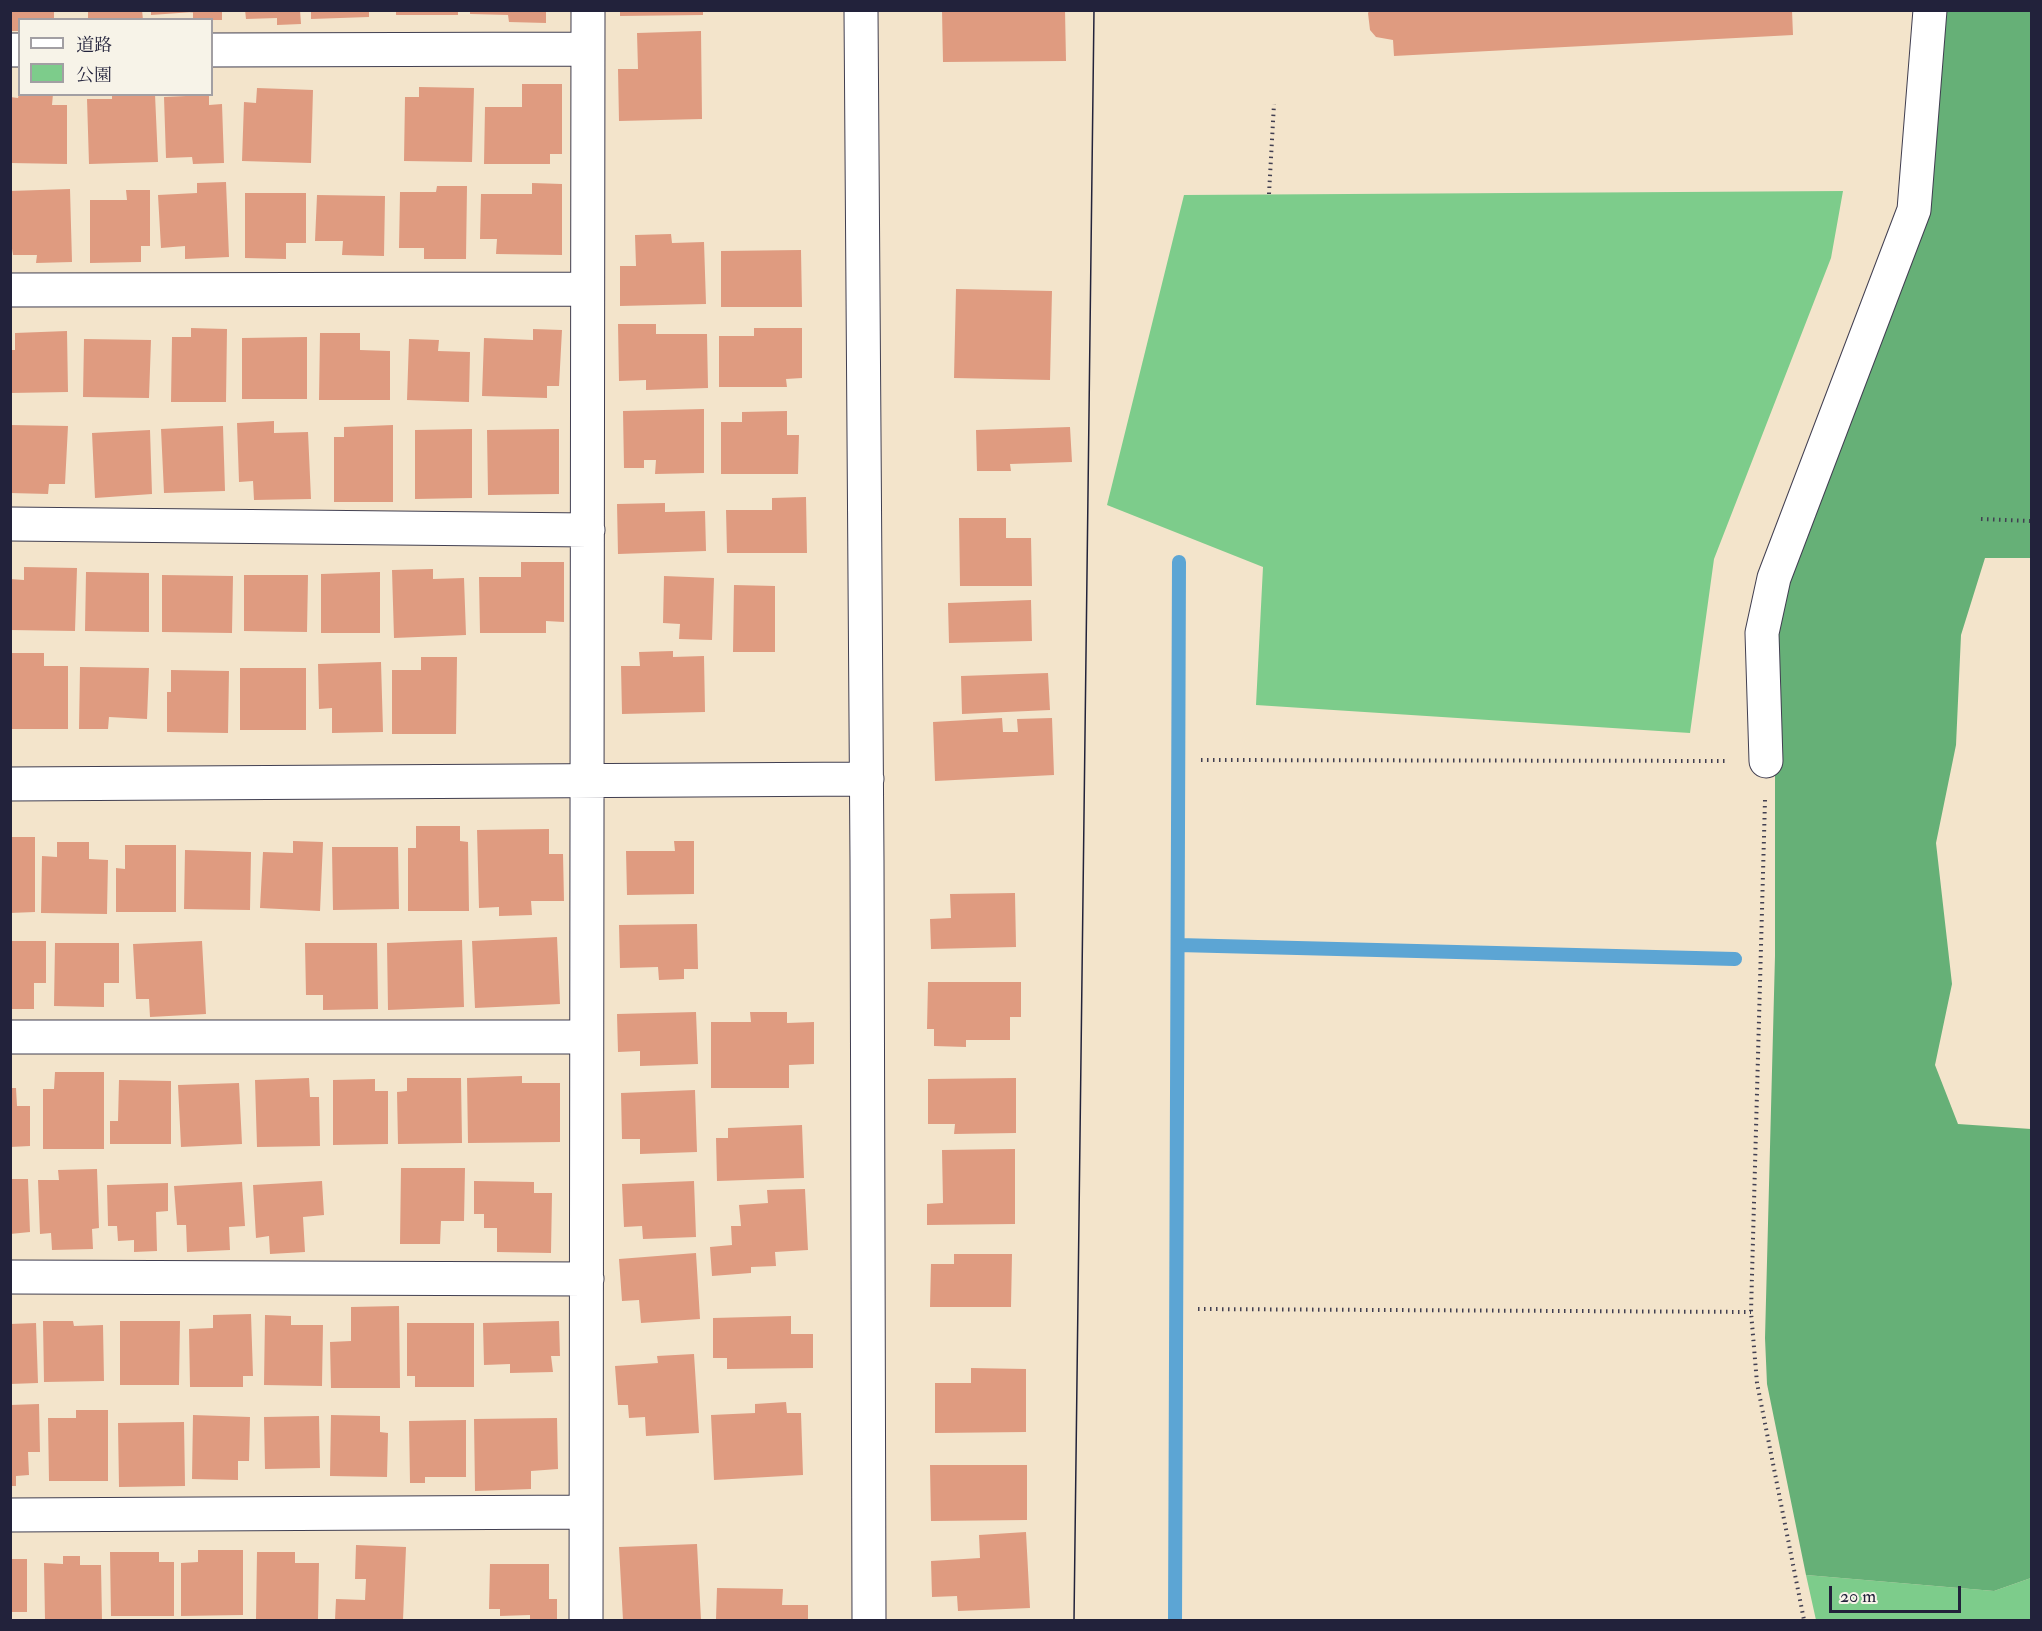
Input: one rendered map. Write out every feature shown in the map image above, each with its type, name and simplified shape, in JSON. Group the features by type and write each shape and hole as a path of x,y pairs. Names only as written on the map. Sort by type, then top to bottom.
{"street":[{"path":"586,1620 588,10"},
{"path":"861,10 867,779 869,1620"},
{"path":"1766,761 1762,633 1774,578 1914,210 1930,10"},
{"path":"213,50 588,49"},
{"path":"10,290 587,289"},
{"path":"10,524 588,530"},
{"path":"10,784 867,779"},
{"path":"10,1037 586,1036"},
{"path":"10,1277 587,1279"},
{"path":"10,1515 586,1512"}],"path":[{"path":"1269,194 1274,104"},
{"path":"1981,519 2031,520"},
{"path":"1201,760 1766,761 1751,1312 1757,1383 1804,1620"},
{"path":"1197,1309 1751,1312"}],"green space":[{"path":"1943,11 2031,11 2031,558 1985,558 1961,635 1956,745 1936,843 1952,984 1935,1065 1958,1124 2031,1129 2031,1578 1994,1591 1806,1575 1767,1384 1765,1338 1775,956 1775,632 1788,582 1909,269"},
{"path":"1843,191 1831,258 1714,559 1690,733 1256,705 1263,567 1107,505 1184,195"},
{"path":"1806,1575 1994,1591 2031,1578 2031,1620 1816,1620"}],"building":[{"path":"10,10 54,10 54,18 18,18 18,31 10,31"},
{"path":"88,10 142,10 143,18 88,18"},
{"path":"151,10 193,10 193,12 151,15"},
{"path":"193,10 222,10 222,20 193,18"},
{"path":"245,10 300,10 301,24 277,25 277,18 246,19"},
{"path":"311,10 369,10 369,17 311,19"},
{"path":"396,10 458,10 458,15 396,15"},
{"path":"470,10 546,10 546,23 509,22 508,15 470,14"},
{"path":"620,10 703,10 703,15 620,16"},
{"path":"942,10 1065,10 1066,61 943,62"},
{"path":"1370,10 1792,10 1793,35 1394,56 1393,40 1376,37 1370,30 1368,13"},
{"path":"701,31 702,119 619,121 618,69 638,69 637,33"},
{"path":"522,84 562,84 562,154 550,154 550,164 484,164 485,107 522,107"},
{"path":"419,87 474,88 472,162 404,161 405,97 419,97"},
{"path":"257,88 313,90 311,163 242,161 244,102 256,103"},
{"path":"18,96 53,96 52,105 67,105 67,164 10,163 10,97 18,98"},
{"path":"112,96 155,96 158,162 89,164 87,99 112,99"},
{"path":"209,96 209,105 222,104 224,163 193,164 192,157 166,158 164,97"},
{"path":"226,182 229,257 185,259 185,246 161,248 158,195 197,193 197,183"},
{"path":"532,183 562,184 562,255 496,254 497,239 480,239 481,194 532,194"},
{"path":"437,186 467,186 466,259 424,259 424,248 399,248 400,192 436,192"},
{"path":"70,189 72,262 36,263 37,255 13,255 10,236 10,191"},
{"path":"126,190 150,190 150,246 141,246 141,262 90,263 90,200 127,200"},
{"path":"245,193 306,193 306,243 286,243 286,259 245,258"},
{"path":"317,195 385,196 384,256 342,255 343,241 315,241"},
{"path":"671,234 672,243 704,242 706,304 620,306 620,266 636,266 635,235"},
{"path":"801,250 802,307 721,307 721,251"},
{"path":"956,289 1052,291 1050,380 954,378"},
{"path":"618,324 656,324 656,334 707,334 708,388 646,390 646,380 619,381"},
{"path":"191,328 227,329 226,402 171,402 172,337 191,337"},
{"path":"754,328 802,328 802,378 786,379 787,387 719,387 719,336 754,336"},
{"path":"533,329 562,330 559,386 547,386 547,398 482,396 484,338 533,340"},
{"path":"67,331 68,392 10,393 10,350 15,350 15,333"},
{"path":"320,333 360,333 360,350 390,351 390,400 319,400"},
{"path":"307,337 307,399 242,399 242,338"},
{"path":"84,339 151,340 149,398 83,397"},
{"path":"409,339 439,340 438,351 470,352 469,402 407,400"},
{"path":"704,409 704,473 655,474 656,460 644,460 644,468 624,468 623,411"},
{"path":"787,411 787,435 799,435 798,474 721,474 721,422 742,422 742,412"},
{"path":"274,421 274,433 308,432 311,499 254,500 253,481 239,482 237,423"},
{"path":"10,425 68,426 65,484 49,484 48,494 10,493"},
{"path":"393,425 393,502 334,502 334,437 344,437 344,427"},
{"path":"223,426 225,491 164,493 161,429"},
{"path":"1070,427 1072,462 1010,464 1011,471 977,471 976,430"},
{"path":"472,429 472,498 415,499 415,430"},
{"path":"559,429 559,494 488,495 487,430"},
{"path":"150,430 152,494 95,498 92,433"},
{"path":"806,497 807,553 727,553 726,510 772,510 772,498"},
{"path":"665,503 665,512 705,511 706,551 618,554 617,504"},
{"path":"959,518 1006,518 1006,538 1031,538 1032,586 960,586"},
{"path":"521,562 564,562 564,622 546,621 546,633 480,633 479,577 521,577"},
{"path":"24,567 77,568 75,631 10,630 10,579 24,580"},
{"path":"433,569 433,579 464,578 466,635 394,638 392,570"},
{"path":"86,572 149,573 149,632 85,631"},
{"path":"380,572 380,633 321,633 321,574"},
{"path":"162,575 233,576 232,633 162,632"},
{"path":"244,575 308,575 307,632 244,631"},
{"path":"664,576 714,578 712,640 679,639 680,624 663,623"},
{"path":"734,585 775,586 775,652 733,652"},
{"path":"1031,600 1032,641 949,643 948,603"},
{"path":"673,651 673,657 704,656 705,712 622,714 621,666 640,666 639,652"},
{"path":"10,653 44,653 44,666 68,666 68,729 10,729"},
{"path":"421,657 457,657 456,734 392,734 392,670 421,670"},
{"path":"381,662 383,732 332,733 332,708 319,709 318,664"},
{"path":"80,667 149,668 147,719 109,717 108,729 79,729"},
{"path":"240,668 306,668 306,730 240,730"},
{"path":"171,670 229,671 228,733 167,732 167,692 171,692"},
{"path":"1048,673 1050,710 962,714 961,676"},
{"path":"1002,718 1003,732 1018,732 1017,719 1052,718 1054,775 935,781 933,722"},
{"path":"416,826 460,826 460,841 468,842 469,911 408,911 408,848 416,848"},
{"path":"549,829 549,854 563,854 564,901 531,901 532,915 499,916 499,907 479,908 477,830"},
{"path":"10,837 35,837 35,912 10,913"},
{"path":"293,841 323,842 320,911 260,908 263,852 293,853"},
{"path":"674,841 694,841 694,894 627,895 626,851 675,851"},
{"path":"57,842 89,842 89,859 108,860 107,914 41,913 42,856 57,857"},
{"path":"125,845 176,845 176,912 116,912 116,868 125,869"},
{"path":"332,847 398,847 399,909 333,910"},
{"path":"185,850 251,852 250,910 184,909"},
{"path":"1015,893 1016,947 931,949 930,919 951,918 950,894"},
{"path":"697,924 698,969 684,969 684,979 659,980 658,967 620,968 619,925"},
{"path":"557,937 560,1004 475,1008 472,941"},
{"path":"462,940 464,1007 388,1010 387,943"},
{"path":"10,941 46,941 46,983 34,983 34,1009 10,1009"},
{"path":"202,941 206,1014 150,1017 149,999 136,999 133,944"},
{"path":"55,943 119,943 119,983 104,983 104,1007 54,1006"},
{"path":"305,943 377,943 378,1009 323,1010 323,995 306,995"},
{"path":"928,982 1021,982 1021,1017 1010,1017 1010,1040 966,1040 966,1047 934,1046 934,1029 927,1029"},
{"path":"696,1012 698,1064 640,1066 640,1051 618,1052 617,1014"},
{"path":"750,1012 787,1012 787,1023 814,1022 814,1064 789,1065 789,1088 711,1088 711,1022 751,1022"},
{"path":"55,1072 104,1072 104,1149 43,1149 43,1089 54,1089"},
{"path":"522,1076 522,1083 560,1083 560,1142 468,1143 467,1078"},
{"path":"309,1078 310,1097 319,1097 320,1146 257,1147 255,1080"},
{"path":"407,1078 461,1078 462,1143 398,1144 397,1092 407,1091"},
{"path":"1016,1078 1016,1133 954,1134 955,1124 928,1124 928,1079"},
{"path":"375,1079 375,1091 388,1091 388,1144 333,1145 333,1080"},
{"path":"119,1080 171,1081 171,1144 110,1144 110,1121 118,1121"},
{"path":"239,1083 242,1144 181,1147 178,1085"},
{"path":"10,1088 16,1088 17,1106 30,1106 30,1146 10,1147"},
{"path":"695,1090 697,1152 640,1154 640,1139 622,1139 621,1093"},
{"path":"802,1125 804,1178 717,1181 716,1138 728,1138 728,1128"},
{"path":"1015,1149 1015,1224 927,1225 927,1204 943,1203 942,1150"},
{"path":"401,1168 465,1168 464,1221 441,1221 440,1244 400,1244"},
{"path":"97,1169 99,1228 92,1229 93,1249 52,1250 51,1233 40,1234 38,1180 59,1180 58,1170"},
{"path":"10,1179 28,1179 30,1232 10,1234"},
{"path":"322,1181 324,1215 303,1217 305,1252 270,1254 269,1236 256,1238 253,1185"},
{"path":"474,1181 534,1182 534,1193 552,1193 551,1253 497,1252 497,1228 484,1228 484,1214 474,1214"},
{"path":"694,1181 696,1237 643,1239 642,1226 624,1227 622,1184"},
{"path":"242,1182 245,1226 229,1227 230,1250 187,1252 186,1225 177,1225 174,1186"},
{"path":"168,1183 168,1211 156,1212 157,1251 134,1252 134,1240 118,1241 117,1226 108,1226 107,1185"},
{"path":"805,1189 808,1250 775,1252 776,1266 751,1267 751,1273 712,1276 710,1247 732,1245 731,1226 741,1226 739,1205 768,1203 767,1190"},
{"path":"696,1253 700,1319 641,1323 639,1300 622,1301 619,1259"},
{"path":"954,1254 1012,1254 1011,1307 930,1307 931,1264 954,1264"},
{"path":"399,1306 400,1388 331,1388 330,1342 351,1341 351,1307"},
{"path":"251,1314 253,1376 243,1376 243,1387 190,1387 189,1329 213,1328 213,1315"},
{"path":"265,1315 291,1316 291,1325 323,1325 322,1386 264,1385"},
{"path":"791,1316 791,1334 813,1334 813,1368 727,1369 727,1358 713,1358 713,1318"},
{"path":"43,1321 73,1321 74,1326 103,1325 104,1381 44,1382"},
{"path":"120,1321 180,1321 179,1385 120,1385"},
{"path":"559,1321 560,1356 551,1356 553,1372 510,1373 510,1364 484,1365 483,1323"},
{"path":"36,1323 38,1383 10,1384 10,1324"},
{"path":"407,1323 474,1323 474,1387 415,1387 415,1376 407,1376"},
{"path":"694,1354 699,1433 646,1436 645,1417 629,1418 628,1405 618,1405 615,1366 658,1363 657,1356"},
{"path":"971,1368 1026,1369 1026,1432 935,1433 935,1383 971,1383"},
{"path":"786,1402 787,1413 801,1413 803,1475 714,1480 711,1415 755,1413 755,1404"},
{"path":"39,1404 40,1452 28,1452 29,1475 16,1476 16,1486 10,1486 10,1405"},
{"path":"76,1410 108,1410 108,1481 49,1481 48,1418 76,1418"},
{"path":"193,1415 250,1417 249,1461 238,1461 238,1480 192,1479"},
{"path":"331,1415 380,1416 380,1432 388,1433 387,1477 330,1476"},
{"path":"319,1416 320,1468 265,1469 264,1417"},
{"path":"557,1418 558,1469 531,1471 531,1489 475,1491 474,1419"},
{"path":"466,1420 466,1477 425,1477 425,1483 410,1483 409,1421"},
{"path":"184,1422 185,1486 119,1487 118,1423"},
{"path":"930,1465 1027,1465 1027,1520 931,1521"},
{"path":"1026,1532 1030,1608 958,1611 957,1596 932,1597 931,1561 980,1558 979,1535"},
{"path":"697,1544 701,1620 623,1620 619,1547"},
{"path":"356,1545 406,1547 403,1620 335,1620 336,1599 365,1600 366,1579 355,1579"},
{"path":"198,1550 243,1550 243,1615 181,1616 181,1563 198,1562"},
{"path":"110,1552 159,1552 159,1562 174,1562 174,1616 111,1616"},
{"path":"257,1552 295,1552 295,1563 319,1563 318,1619 256,1620"},
{"path":"63,1556 80,1556 80,1565 101,1565 102,1620 45,1620 44,1563 63,1564"},
{"path":"10,1559 27,1559 27,1612 10,1612"},
{"path":"490,1564 549,1564 549,1599 557,1599 557,1620 530,1620 530,1615 500,1616 500,1609 489,1609"},
{"path":"717,1588 783,1589 782,1605 808,1605 808,1620 716,1620"}],"waterway":[{"path":"1175,1620 1179,562"},
{"path":"1178,945 1735,959"}],"tram line":[{"path":"1074,1620 1094,10"}]}
